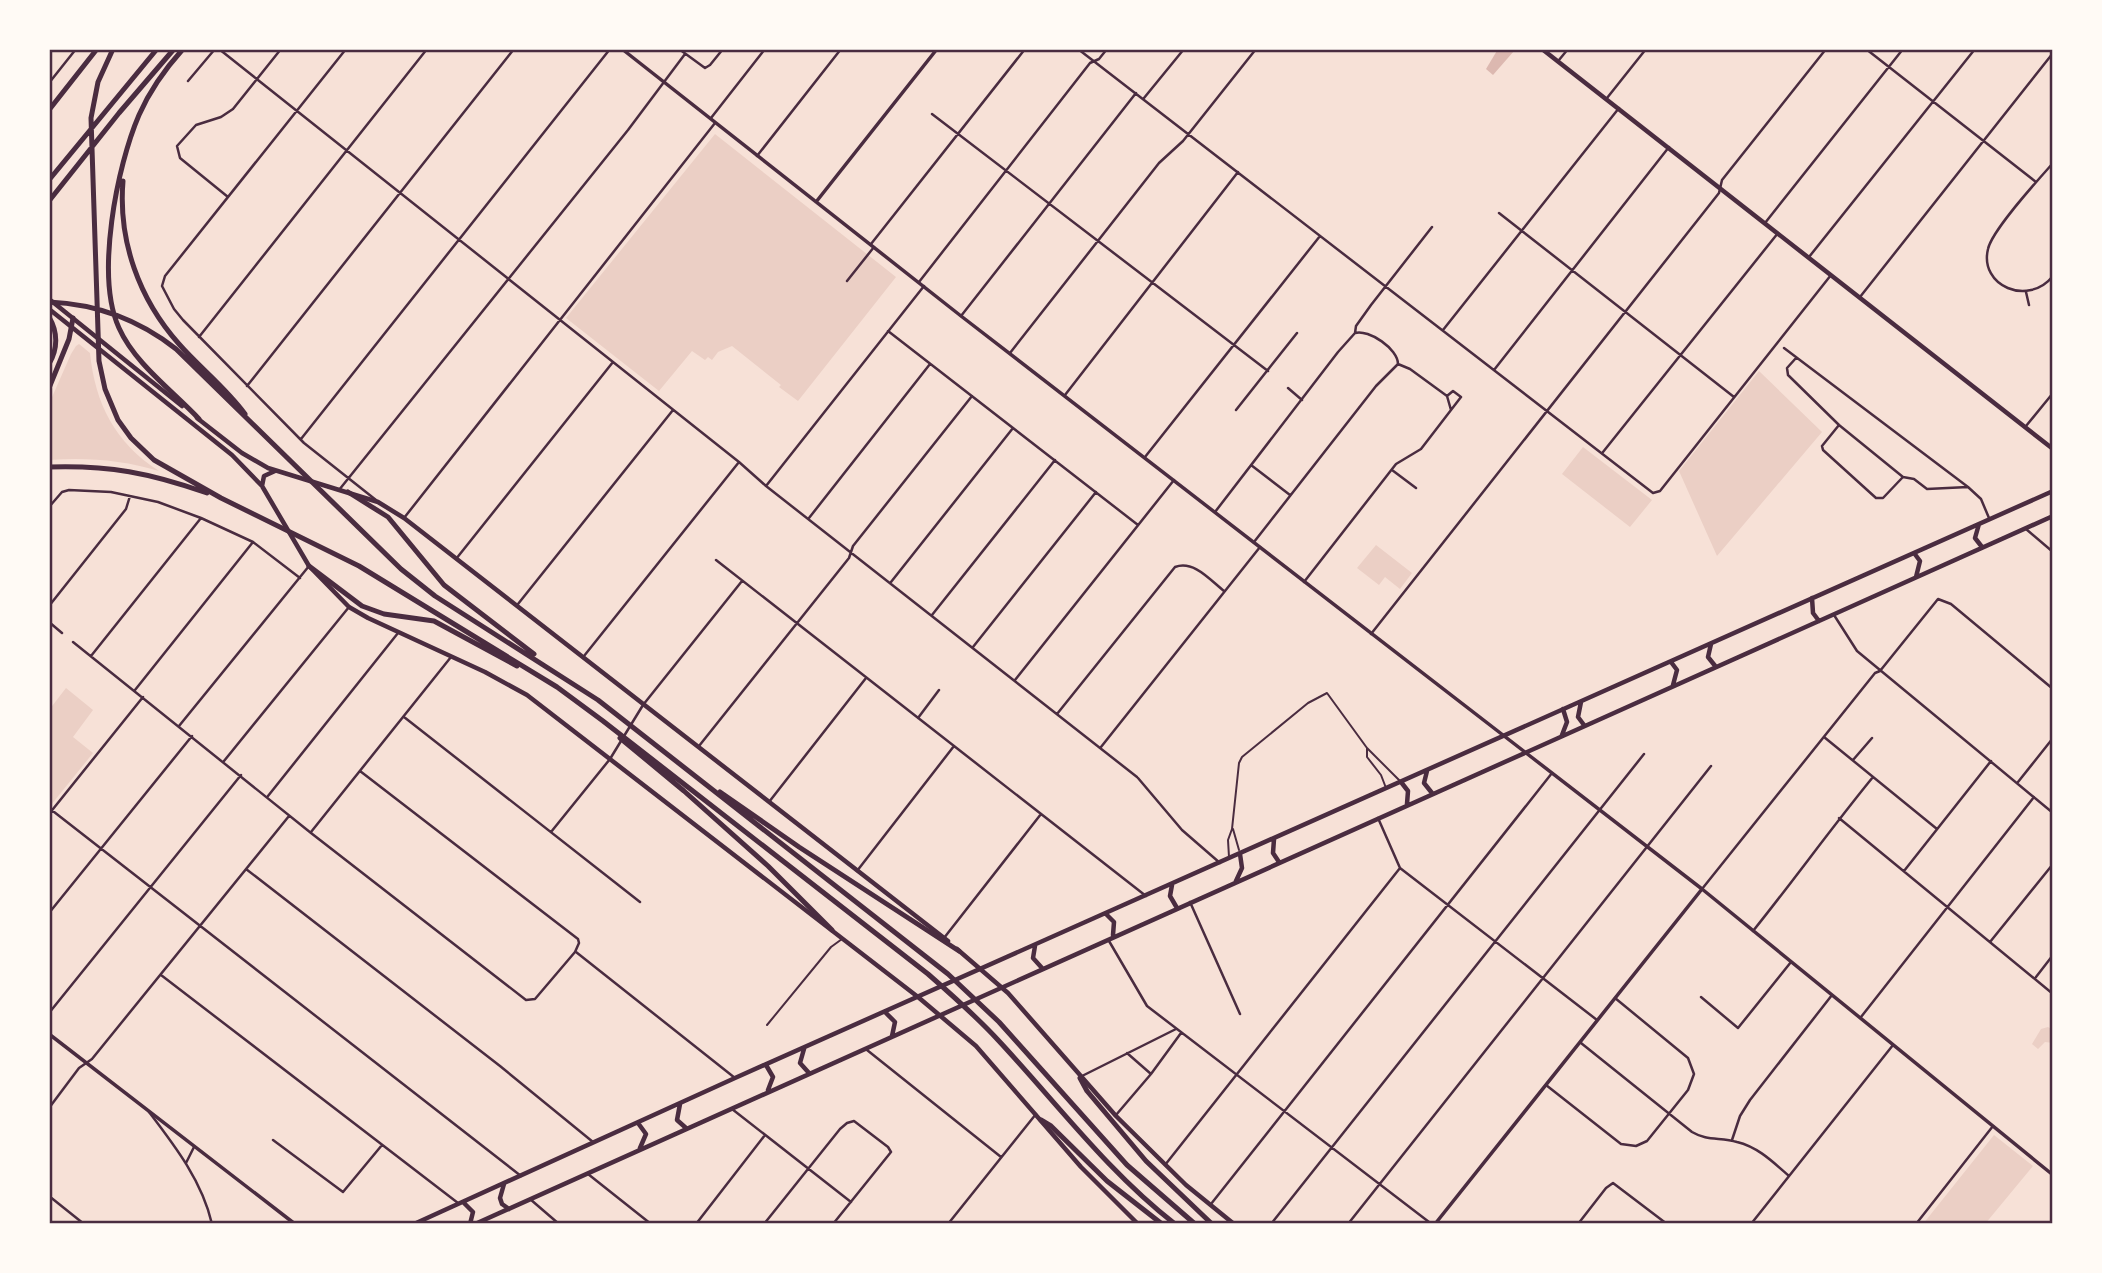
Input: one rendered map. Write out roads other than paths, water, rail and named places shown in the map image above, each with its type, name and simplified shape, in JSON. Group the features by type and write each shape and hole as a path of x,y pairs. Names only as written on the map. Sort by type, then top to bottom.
{"highway":[{"path":"49,110 97,49"},
{"path":"113,49 98,82 92,106 92,166 99,361 108,399 124,430 148,455 221,498 359,566 533,672 603,721 953,996 998,1040 1122,1178 1175,1224"},
{"path":"49,180 157,49"},
{"path":"49,201 103,132 174,49"},
{"path":"183,49 149,94 136,121 126,154 114,207 110,246 110,293 116,319 133,351 200,419"},
{"path":"126,154 122,211 129,252 141,287 153,310 173,337 251,421"},
{"path":"49,300 89,306 123,317 158,335 176,349 376,548 401,569 435,596 598,700 965,989 999,1022 1126,1165 1195,1224"},
{"path":"49,317 54,325 56,344 49,364"},
{"path":"49,388 69,339 73,318"},
{"path":"49,467 130,470 221,498"},
{"path":"348,492 388,517 444,584 519,641 544,664"},
{"path":"309,566 370,610 434,621 495,656 533,672"},
{"path":"603,721 768,866 832,930"},
{"path":"707,784 733,799 799,848 959,951"},
{"path":"1080,1078 1093,1098 1146,1161 1212,1224"},
{"path":"1041,1120 1051,1126 1126,1198 1162,1224"}],"main road":[{"path":"1542,49 2053,449"},
{"path":"49,300 242,453 292,477 378,502 404,518 944,938 1001,987 1115,1116 1165,1165 1234,1224"},
{"path":"49,309 232,455 262,486 309,566 349,607 398,634 492,675 527,695 918,997 976,1046 1090,1177 1138,1224"},
{"path":"262,486 264,476 276,471"},
{"path":"414,1224 735,1078 2053,491"},
{"path":"475,1224 2053,516"},
{"path":"1979,523 1975,538 1982,547"},
{"path":"1913,553 1920,561 1916,577"},
{"path":"1812,598 1813,613 1818,621"},
{"path":"1711,643 1708,657 1716,667"},
{"path":"1671,662 1677,670 1673,686"},
{"path":"1581,701 1578,717 1585,725"},
{"path":"1562,736 1567,722 1563,709"},
{"path":"1427,770 1424,783 1432,793"},
{"path":"1401,782 1408,791 1406,805"},
{"path":"1274,839 1273,853 1279,862"},
{"path":"1235,881 1242,867 1240,854"},
{"path":"1172,884 1170,896 1177,908"},
{"path":"1106,914 1114,922 1110,937"},
{"path":"1035,945 1033,958 1043,968"},
{"path":"885,1012 895,1021 891,1037"},
{"path":"804,1048 800,1063 810,1073"},
{"path":"766,1065 774,1077 768,1091"},
{"path":"681,1104 677,1121 685,1128"},
{"path":"638,1123 646,1134 639,1149"},
{"path":"505,1183 500,1198 502,1204 509,1209"},
{"path":"460,1202 472,1212 470,1224"}],"street":[{"path":"49,83 76,49"},
{"path":"188,81 217,49 257,79 766,486 1138,778 1182,830 1220,863"},
{"path":"228,197 180,158 177,146 196,125 230,111 281,49"},
{"path":"346,49 165,276 163,283 164,291 174,309 300,440 378,502"},
{"path":"199,337 427,49"},
{"path":"247,386 514,49"},
{"path":"300,440 610,49"},
{"path":"622,49 961,316 1702,889 2053,1175"},
{"path":"679,49 705,68 723,49"},
{"path":"710,119 765,49"},
{"path":"757,156 841,49"},
{"path":"816,202 937,49"},
{"path":"847,281 1025,49"},
{"path":"1078,49 1651,491 1657,492 1832,274"},
{"path":"919,282 1090,63 1099,59 1107,49"},
{"path":"1143,99 1184,49"},
{"path":"1010,353 1158,163 1188,135 1256,49"},
{"path":"1558,61 1568,49"},
{"path":"1607,98 1646,49"},
{"path":"1371,634 1625,312 1721,187 1722,180 1826,49"},
{"path":"1866,49 2036,182"},
{"path":"1765,222 1903,49"},
{"path":"1809,257 1975,49"},
{"path":"1860,297 2053,53"},
{"path":"339,490 685,54"},
{"path":"961,316 1136,93"},
{"path":"1443,330 1619,108"},
{"path":"932,114 1268,371"},
{"path":"404,518 715,123"},
{"path":"1494,370 1670,148"},
{"path":"2053,163 1994,236 1987,254 1989,267 1999,282 2014,291 2026,292 2042,287 2053,276"},
{"path":"1065,395 1238,173"},
{"path":"1499,213 1734,397"},
{"path":"1215,512 1355,333 1356,326 1432,227"},
{"path":"1602,453 1778,233"},
{"path":"1145,457 1320,236"},
{"path":"766,486 924,286"},
{"path":"2026,292 2029,305"},
{"path":"888,331 1138,525"},
{"path":"1236,410 1297,333"},
{"path":"1254,542 1375,388 1398,364 1398,357 1370,334 1355,333"},
{"path":"1784,348 1968,487 1981,499 1989,519"},
{"path":"1796,358 1787,368 1788,375 1839,425 1903,477 1914,479 1927,489 1968,487"},
{"path":"456,559 613,362"},
{"path":"808,519 930,364"},
{"path":"1398,364 1410,369 1447,396 1451,408"},
{"path":"1288,388 1302,400"},
{"path":"1304,582 1392,470 1402,460 1421,449 1461,397 1454,391 1447,396"},
{"path":"2026,427 2053,393"},
{"path":"698,748 972,396"},
{"path":"516,606 673,410"},
{"path":"1839,425 1822,446 1823,450 1876,498 1883,498 1903,477"},
{"path":"890,583 1013,428"},
{"path":"932,615 1055,460"},
{"path":"582,658 739,462"},
{"path":"1251,465 1290,496"},
{"path":"1392,470 1416,488"},
{"path":"1014,680 1174,480"},
{"path":"49,508 62,492 69,490 91,490 165,504 253,542 300,578"},
{"path":"973,648 1096,492"},
{"path":"49,606 125,509 130,496"},
{"path":"91,656 201,518"},
{"path":"2025,528 2053,552"},
{"path":"135,691 253,542"},
{"path":"1100,748 1260,547"},
{"path":"716,561 1146,896"},
{"path":"1057,714 1175,567 1186,564 1193,567 1224,592"},
{"path":"179,726 309,566"},
{"path":"551,832 610,759 643,705 742,581"},
{"path":"1110,937 1142,999 1176,1029 1429,1222 1437,1224 1597,1020 1875,673 1880,671 1936,601 1941,598 2052,686"},
{"path":"224,761 349,607"},
{"path":"1833,614 1853,647 2053,813"},
{"path":"49,622 62,633"},
{"path":"268,796 398,634"},
{"path":"73,642 311,833 526,1000 533,1001 575,952 579,943 573,934 360,771"},
{"path":"311,833 451,657"},
{"path":"768,803 866,678"},
{"path":"918,718 939,690"},
{"path":"143,697 50,811 521,1176"},
{"path":"404,717 640,902"},
{"path":"49,914 192,736"},
{"path":"1824,737 1937,829"},
{"path":"1853,760 1872,738"},
{"path":"2017,782 2053,738"},
{"path":"857,871 954,746"},
{"path":"1271,1224 1644,754"},
{"path":"1904,871 1991,761"},
{"path":"1348,1224 1711,766"},
{"path":"1210,1205 1552,773"},
{"path":"49,1013 241,775"},
{"path":"1753,931 1873,777"},
{"path":"1860,1018 2034,797"},
{"path":"944,938 1041,814"},
{"path":"49,1108 79,1068 92,1059 290,815"},
{"path":"1378,818 1400,868 1597,1020"},
{"path":"1839,818 2053,994"},
{"path":"1990,942 2053,864"},
{"path":"1165,1165 1400,868"},
{"path":"246,869 510,1074 593,1142"},
{"path":"1190,902 1240,1014"},
{"path":"575,952 735,1078"},
{"path":"2035,979 2053,955"},
{"path":"1701,997 1738,1028 1791,962"},
{"path":"161,975 460,1202"},
{"path":"1732,1140 1740,1116 1750,1100 1832,995"},
{"path":"1546,1085 1621,1144 1633,1147 1643,1143 1670,1113 1691,1085 1694,1074 1691,1062 1615,998"},
{"path":"1080,1078 1176,1029"},
{"path":"1115,1116 1152,1074 1181,1033"},
{"path":"49,1034 295,1224"},
{"path":"1580,1042 1702,1137 1732,1140 1762,1153 1789,1176"},
{"path":"1751,1224 1893,1045"},
{"path":"865,1048 1001,1157"},
{"path":"1127,1053 1152,1074"},
{"path":"731,1108 851,1202"},
{"path":"146,1109 186,1163 201,1192 212,1224"},
{"path":"948,1224 1036,1114"},
{"path":"764,1224 840,1129 850,1121 858,1123 891,1152 833,1224"},
{"path":"1916,1224 1993,1126"},
{"path":"696,1224 765,1136"},
{"path":"272,1140 343,1192 382,1145"},
{"path":"186,1163 195,1146"},
{"path":"587,1173 651,1224"},
{"path":"1578,1224 1613,1183 1664,1223"},
{"path":"49,1196 85,1224"},
{"path":"530,1199 559,1224"}],"lane":[{"path":"1229,859 1228,844 1238,763 1308,703 1327,692 1367,748 1401,782"},
{"path":"1367,748 1367,757 1381,775 1386,788"},
{"path":"1232,828 1240,854"},
{"path":"767,1025 831,947 843,939"}]}
